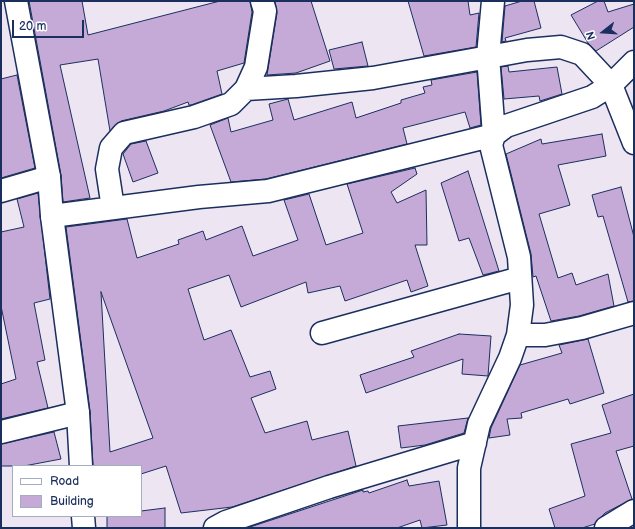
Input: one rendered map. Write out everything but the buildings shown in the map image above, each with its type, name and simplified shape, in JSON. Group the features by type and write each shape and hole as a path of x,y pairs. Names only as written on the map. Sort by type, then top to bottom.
{"street":[{"path":"16,1 49,177 52,216 78,413 81,465"},
{"path":"112,208 107,169 111,148 124,133 194,117 231,104 246,89 256,67 265,11 262,1"},
{"path":"469,528 469,468 479,424 510,358 518,335 522,305 519,257 491,145 494,135 488,56 493,1"},
{"path":"246,89 296,86 372,78 488,56 561,47 582,54 611,85 634,143"},
{"path":"52,216 199,197 268,191 494,135 506,126 592,97 611,85 634,62"},
{"path":"1,191 49,177"},
{"path":"322,334 520,278"},
{"path":"518,335 545,335 582,328 634,313"},
{"path":"1,432 78,413"},
{"path":"223,526 329,487 475,443"},
{"path":"606,528 634,511"},
{"path":"83,517 84,528"}]}
